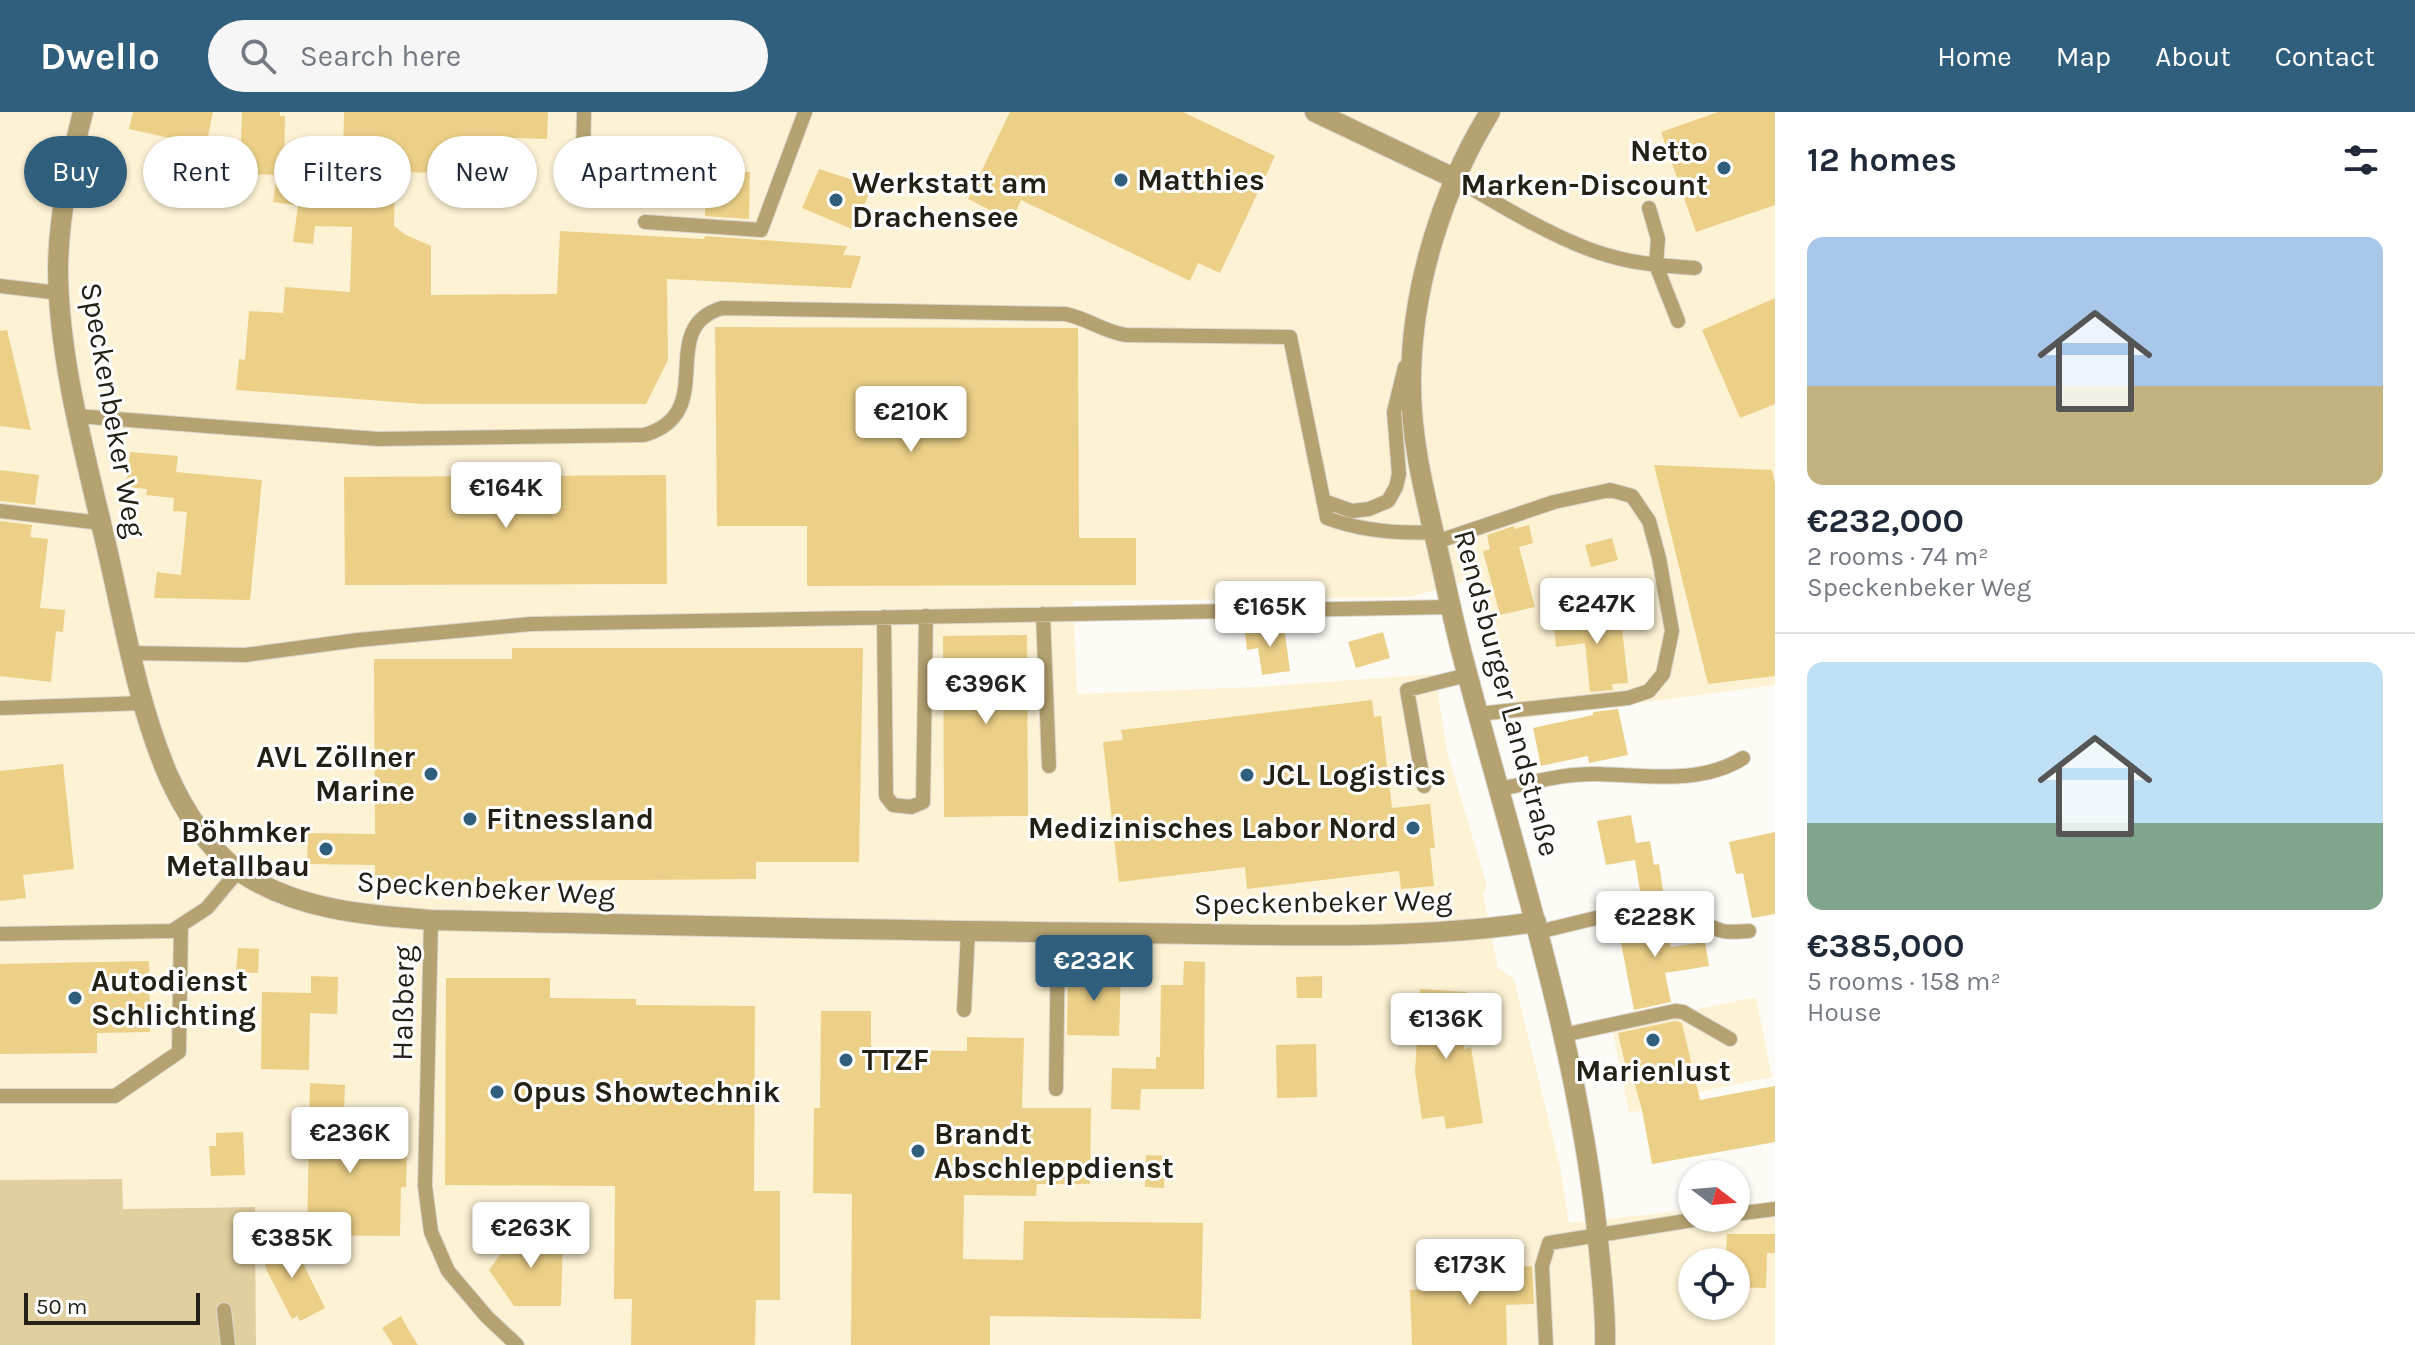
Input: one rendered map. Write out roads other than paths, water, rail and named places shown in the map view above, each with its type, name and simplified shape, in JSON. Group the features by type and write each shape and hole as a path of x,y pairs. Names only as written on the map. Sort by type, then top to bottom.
{"street":[{"name":"Speckenbeker Weg","path":"83,112 62,213 59,293 77,416 131,653 161,756 198,828 238,871 291,896 348,913 431,920 968,932 1346,934 1537,927"},
{"path":"1315,112 1456,179"},
{"name":"Rendsburger Landstraße","path":"1490,112 1456,179 1430,250 1417,305 1413,339 1411,419 1450,607 1537,927 1589,1157 1605,1345"}],"lane":[{"path":"583,136 584,112"},
{"path":"645,222 761,230 805,112"},
{"path":"1456,179 1501,206 1608,255 1656,265 1695,268"},
{"path":"1649,208 1658,239 1656,265 1678,321"},
{"path":"0,286 59,293"},
{"path":"77,416 378,439 644,435 658,431 679,411 686,385 689,339 698,320 722,308 1065,314 1094,323 1111,333 1126,335 1290,337 1327,518 1378,531 1435,537 1554,502 1610,490 1632,496 1649,521 1672,631 1663,674 1649,691 1628,698 1478,714"},
{"path":"1324,501 1352,511 1369,509 1388,501 1396,487 1399,474 1394,412 1413,339"},
{"path":"0,511 101,523"},
{"path":"131,653 245,655 358,640 531,624 1450,607"},
{"path":"1043,614 1049,766"},
{"path":"884,617 886,796 893,805 911,807 923,802 926,616"},
{"path":"1424,786 1407,690 1467,675"},
{"path":"0,708 145,703"},
{"path":"1499,789 1583,775 1654,777 1692,774 1728,767 1743,758"},
{"path":"0,934 172,931 207,908 238,871"},
{"path":"1537,927 1662,902 1679,902 1693,909 1705,923 1726,932 1749,931"},
{"name":"Haßberg","path":"431,920 425,1186 431,1232 448,1271 487,1317 517,1345"},
{"path":"0,1096 115,1096 179,1052 181,925"},
{"path":"964,1010 968,932"},
{"path":"1056,1089 1058,932"},
{"path":"1563,1035 1675,1011 1683,1012 1730,1039"},
{"path":"1750,1212 1775,1209"},
{"path":"1546,1345 1542,1266 1549,1243 1678,1223"},
{"path":"224,1310 228,1345"}],"place":[{"name":"Netto Marken-Discount","path":"1724,168"},
{"name":"Matthies","path":"1121,180"},
{"name":"Werkstatt am Drachensee","path":"836,200"},
{"name":"AVL Zöllner Marine","path":"431,774"},
{"name":"JCL Logistics","path":"1247,775"},
{"name":"Fitnessland","path":"470,819"},
{"name":"Medizinisches Labor Nord","path":"1413,828"},
{"name":"Böhmker Metallbau","path":"326,849"},
{"name":"Autodienst Schlichting","path":"75,998"},
{"name":"Marienlust","path":"1653,1040"},
{"name":"TTZF","path":"846,1060"},
{"name":"Opus Showtechnik","path":"497,1092"},
{"name":"Brandt Abschleppdienst","path":"918,1151"}]}
